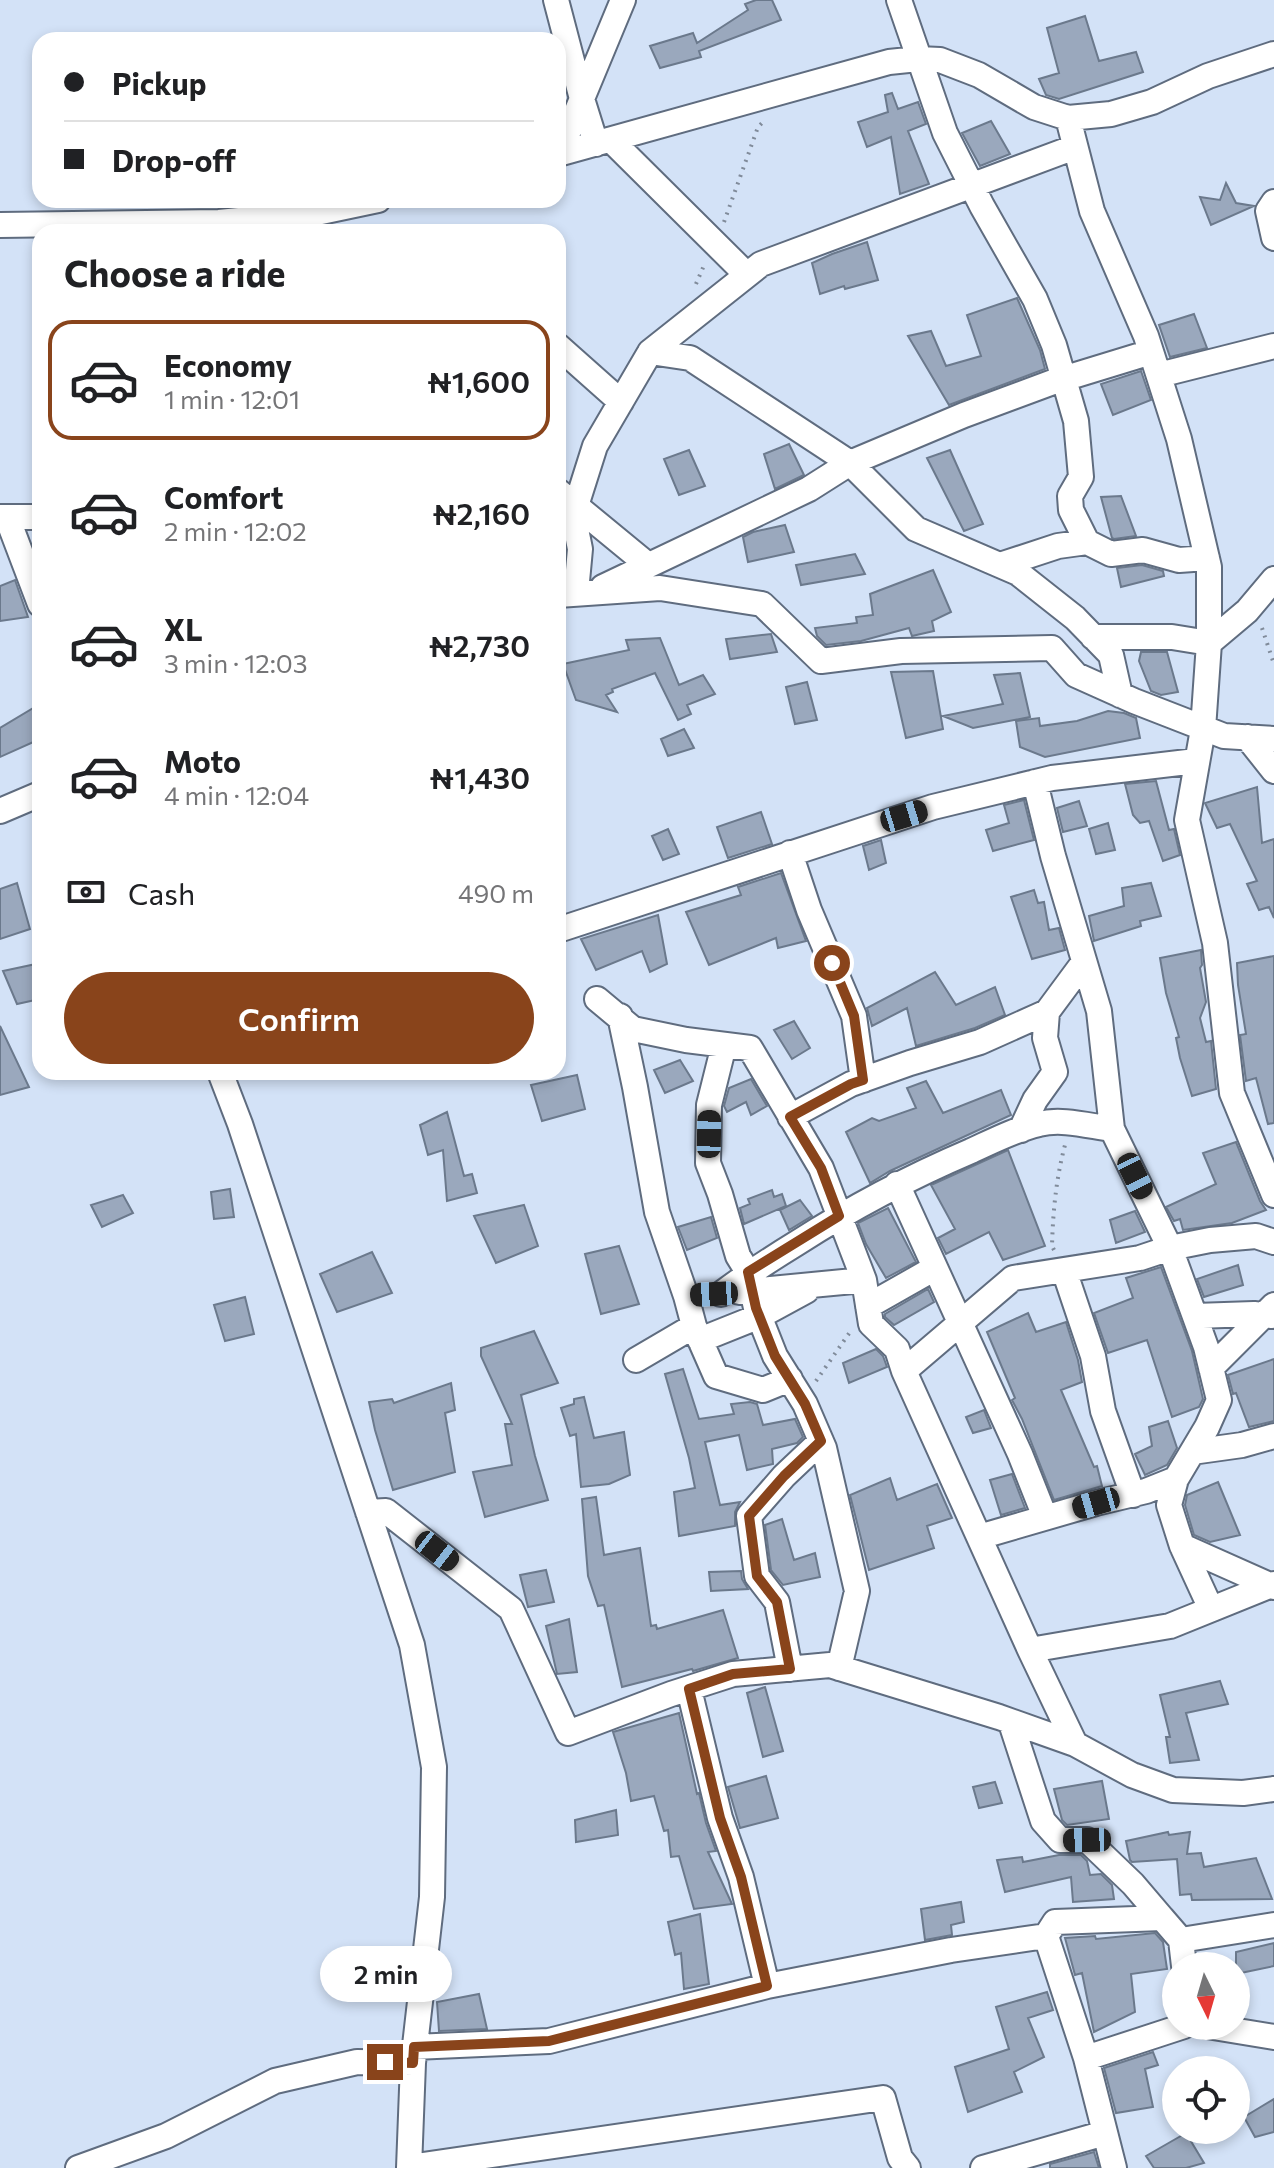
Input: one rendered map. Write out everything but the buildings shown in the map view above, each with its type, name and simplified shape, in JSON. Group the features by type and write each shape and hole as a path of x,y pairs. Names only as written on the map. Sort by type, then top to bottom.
{"street":[{"path":"556,0 564,32"},
{"path":"566,137 623,0"},
{"path":"899,0 945,133 1035,299 1054,345 1076,421 1081,477 1070,496 1071,510 1087,542"},
{"path":"566,38 582,99 604,142 747,275"},
{"path":"566,152 889,62 940,60 979,75 1034,107 1068,118 1111,114 1152,102 1208,76 1274,54"},
{"path":"1068,118 1092,211 1159,375 1179,439 1209,567 1209,643 1203,729 1187,820 1215,943 1232,1093 1274,1195"},
{"path":"578,593 580,549 567,499 650,352 761,264 1075,147"},
{"path":"1274,202 1268,211 1274,238"},
{"path":"73,224 219,222 340,208"},
{"path":"0,225 32,225"},
{"path":"1159,375 1274,346"},
{"path":"650,352 690,358 850,463 916,529 1018,573 1075,618 1111,655 1120,695"},
{"path":"578,593 605,585 809,489 850,463 964,415 1063,379 1151,352"},
{"path":"566,353 621,402"},
{"path":"567,499 648,565"},
{"path":"32,517 3,517 32,585"},
{"path":"1000,565 1058,546 1087,542 1111,554 1143,550 1179,560 1207,558"},
{"path":"1093,637 1172,637 1209,643 1247,611 1274,579"},
{"path":"578,593 660,588 762,604 821,661 901,651 1052,648 1076,675 1120,695 1224,736 1274,739"},
{"path":"1247,737 1274,771"},
{"path":"566,927 933,807 1052,778 1196,761"},
{"path":"1035,782 1053,856 1099,1011 1112,1129 1170,1248 1206,1347 1219,1400 1176,1479 1169,1505 1182,1546 1211,1609"},
{"path":"0,811 32,797"},
{"path":"790,853 809,910 854,1016 863,1080"},
{"path":"790,1117 851,1084 980,1042 1047,1012 1084,962"},
{"path":"597,999 633,1029 750,1048 821,1168 864,1280 871,1324 897,1349 904,1371 1075,1744"},
{"path":"1021,1130 1035,1100 1055,1072 1045,1038 1047,1012"},
{"path":"620,1016 657,1212 697,1333 716,1376 763,1390 790,1379"},
{"path":"724,1045 709,1105 708,1163 775,1356 808,1410 821,1441 857,1591 839,1668"},
{"path":"223,1080 412,1645 434,1767 432,1897 413,2055 409,2168 883,2098 900,2158 908,2168"},
{"path":"686,1296 721,1294 750,1282 839,1216 897,1184 1021,1130 1041,1123 1112,1129"},
{"path":"897,1184 1020,1454 1045,1517"},
{"path":"904,1371 1013,1278 1140,1258 1210,1240 1256,1236 1274,1242"},
{"path":"868,1306 935,1268"},
{"path":"1064,1270 1093,1356 1103,1411 1133,1495"},
{"path":"750,1282 818,1284 864,1280"},
{"path":"636,1360 697,1333 760,1316 818,1284"},
{"path":"1195,1316 1270,1312"},
{"path":"1211,1368 1270,1312"},
{"path":"1192,1452 1242,1445 1274,1436"},
{"path":"790,1669 777,1602 757,1576 749,1516 784,1476 821,1441"},
{"path":"979,1537 1133,1495 1176,1479"},
{"path":"368,1512 386,1511 511,1609 568,1733 733,1674 830,1665 1075,1744 1132,1775 1173,1790 1243,1793 1274,1789"},
{"path":"1182,1546 1273,1586"},
{"path":"1030,1650 1170,1626 1273,1586"},
{"path":"689,1689 720,1818 741,1877 767,1986"},
{"path":"1011,1723 1043,1821 1060,1840 1087,1840 1133,1884 1181,1940 1182,1952"},
{"path":"78,2168 166,2136 275,2081 357,2062 549,2041 767,1986 951,1950 1046,1936 1055,1922 1162,1918"},
{"path":"1181,1940 1274,1925"},
{"path":"1046,1936 1086,2058 1114,2168"},
{"path":"1086,2058 1162,2033"},
{"path":"1250,2033 1274,2037"},
{"path":"983,2168 1105,2133"}],"path":[{"path":"1064,1270 1052,1246 1053,1209 1069,1123"},
{"path":"808,1410 816,1381 868,1306"}],"route":[{"path":"385,2062 413,2063 414,2047 549,2041 767,1986 741,1877 720,1818 689,1689 733,1674 790,1669 777,1602 757,1576 749,1516 784,1476 821,1441 805,1404 775,1356 756,1308 748,1272 839,1216 821,1168 790,1117 863,1080 854,1016 832,963"}]}
